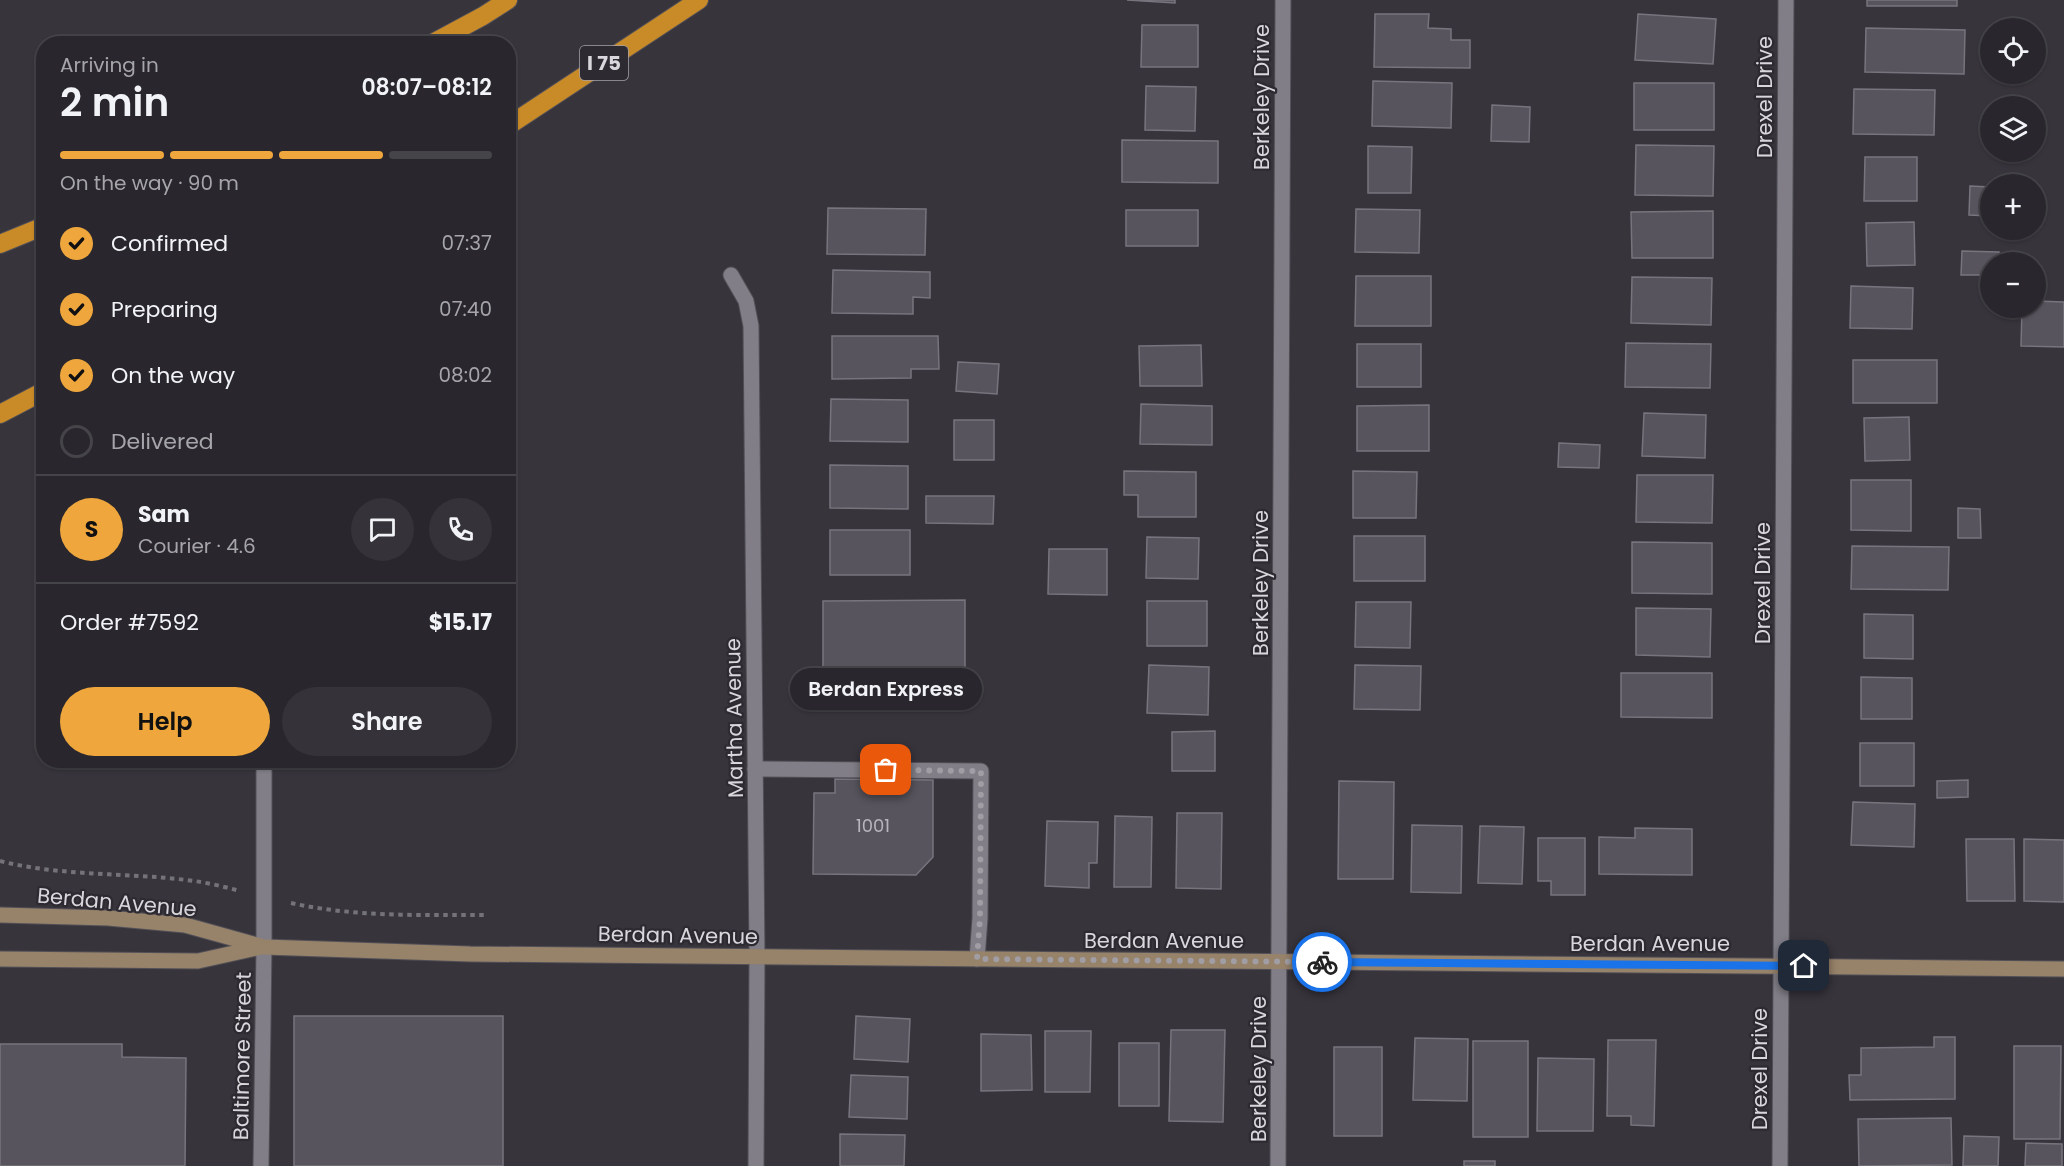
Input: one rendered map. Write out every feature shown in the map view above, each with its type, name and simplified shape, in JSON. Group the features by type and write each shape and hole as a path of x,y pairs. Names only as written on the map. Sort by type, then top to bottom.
{"highway":[{"path":"446,36 508,0"},
{"name":"I 75","path":"516,121 699,0"},
{"path":"0,244 36,229"},
{"path":"0,414 36,396"}],"main road":[{"name":"Berdan Avenue","path":"0,915 108,918 185,925 264,947 470,954 2064,969"},
{"name":"Berdan Avenue","path":"0,959 198,961 264,947"}],"street":[{"name":"Berkeley Drive","path":"1278,1166 1283,0"},
{"name":"Drexel Drive","path":"1780,1166 1786,0"},
{"name":"Martha Avenue","path":"731,275 746,301 751,326 756,769 756,1166"},
{"name":"Baltimore Street","path":"261,1166 264,768"},
{"path":"756,769 981,771 980,918 977,959"}],"building":[{"path":"1127,0 1175,0 1175,3"},
{"path":"1867,0 1957,0 1957,6 1867,6"},
{"path":"1375,14 1429,14 1428,28 1451,29 1451,40 1470,40 1470,68 1374,67"},
{"path":"1638,14 1716,19 1713,64 1635,60"},
{"path":"1142,25 1198,25 1198,67 1141,67"},
{"path":"1866,28 1965,30 1964,74 1865,72"},
{"path":"1373,81 1452,83 1451,128 1372,126"},
{"path":"1634,83 1714,83 1714,130 1634,130"},
{"path":"1146,86 1196,87 1195,131 1145,130"},
{"path":"1854,89 1935,90 1934,135 1853,134"},
{"path":"1492,105 1530,107 1529,142 1491,141"},
{"path":"1122,140 1218,141 1218,183 1122,182"},
{"path":"1636,145 1714,146 1713,196 1635,195"},
{"path":"1368,146 1412,147 1411,193 1368,193"},
{"path":"1865,157 1917,157 1917,201 1864,201"},
{"path":"1970,186 1980,186 1980,216 1969,215"},
{"path":"828,208 926,209 925,255 827,254"},
{"path":"1356,209 1420,210 1419,253 1355,252"},
{"path":"1126,210 1198,210 1198,246 1126,246"},
{"path":"1713,211 1713,258 1632,258 1631,212"},
{"path":"1914,222 1915,265 1867,266 1866,223"},
{"path":"1962,251 1999,252 1980,252 1980,275 1961,275"},
{"path":"833,270 930,272 930,298 913,297 913,314 832,313"},
{"path":"1356,276 1431,276 1431,326 1355,326"},
{"path":"1632,277 1712,278 1711,325 1631,323"},
{"path":"1851,286 1913,288 1912,329 1850,328"},
{"path":"2046,301 2064,302 2064,347 2021,346 2022,318 2046,318"},
{"path":"832,336 938,336 939,369 911,369 911,378 832,379"},
{"path":"1626,343 1711,344 1710,388 1625,387"},
{"path":"1357,344 1421,344 1421,387 1357,387"},
{"path":"1201,345 1202,386 1140,386 1139,346"},
{"path":"1853,360 1937,360 1937,403 1853,403"},
{"path":"958,362 999,364 997,394 956,391"},
{"path":"831,399 908,400 908,442 830,441"},
{"path":"1141,404 1212,406 1212,445 1140,444"},
{"path":"1429,405 1429,451 1357,451 1357,406"},
{"path":"1644,413 1706,415 1705,458 1642,456"},
{"path":"1909,417 1910,460 1865,461 1864,418"},
{"path":"954,420 994,420 994,460 954,460"},
{"path":"1559,443 1600,445 1599,468 1558,467"},
{"path":"830,465 908,466 908,509 830,508"},
{"path":"1124,471 1196,472 1196,517 1138,517 1138,495 1124,495"},
{"path":"1353,471 1417,472 1416,518 1353,518"},
{"path":"1637,475 1713,475 1712,523 1636,522"},
{"path":"1851,480 1911,480 1911,531 1851,530"},
{"path":"926,496 994,496 993,524 926,523"},
{"path":"1958,508 1980,509 1981,538 1958,538"},
{"path":"830,530 910,530 910,575 830,575"},
{"path":"1354,536 1425,536 1425,581 1354,581"},
{"path":"1147,537 1199,538 1198,579 1146,578"},
{"path":"1632,542 1712,543 1712,594 1632,593"},
{"path":"1852,546 1949,547 1948,590 1851,589"},
{"path":"1049,549 1107,549 1107,595 1048,594"},
{"path":"965,600 965,681 823,681 823,601"},
{"path":"1147,601 1207,601 1207,646 1147,646"},
{"path":"1356,602 1411,602 1410,648 1355,647"},
{"path":"1636,608 1711,609 1710,657 1636,655"},
{"path":"1864,614 1913,615 1913,659 1864,658"},
{"path":"1149,665 1209,667 1208,715 1147,713"},
{"path":"1355,665 1421,666 1420,710 1354,709"},
{"path":"1621,673 1712,673 1712,718 1621,717"},
{"path":"1861,677 1912,678 1912,719 1861,719"},
{"path":"1215,731 1215,771 1172,771 1172,732"},
{"path":"1860,743 1914,743 1914,786 1860,786"},
{"path":"835,779 933,780 933,857 916,875 813,874 814,793 835,793"},
{"path":"1968,780 1968,797 1937,798 1937,781"},
{"path":"1339,781 1394,782 1393,879 1338,879"},
{"path":"1853,802 1915,804 1914,847 1851,845"},
{"path":"1177,813 1222,813 1221,889 1176,888"},
{"path":"1115,816 1152,817 1151,887 1114,887"},
{"path":"1047,821 1098,822 1097,863 1089,863 1089,888 1045,886"},
{"path":"1412,825 1462,826 1461,893 1411,892"},
{"path":"1480,826 1524,827 1522,884 1478,883"},
{"path":"1635,828 1692,829 1692,875 1599,874 1599,837 1635,838"},
{"path":"1538,838 1585,838 1585,895 1551,895 1551,881 1538,881"},
{"path":"1966,839 2014,839 2015,901 1967,901"},
{"path":"2024,839 2064,840 2064,902 2024,901"},
{"path":"294,1016 503,1016 503,1166 294,1166"},
{"path":"856,1016 910,1019 908,1062 854,1059"},
{"path":"1171,1030 1225,1030 1223,1122 1169,1121"},
{"path":"1045,1031 1091,1031 1090,1092 1045,1092"},
{"path":"981,1034 1031,1035 1032,1090 981,1091"},
{"path":"1934,1037 1955,1037 1955,1099 1850,1100 1849,1075 1861,1075 1861,1048 1934,1047"},
{"path":"1415,1038 1468,1039 1467,1101 1413,1100"},
{"path":"1608,1040 1656,1040 1654,1126 1631,1125 1631,1116 1607,1116"},
{"path":"1473,1041 1528,1041 1528,1137 1473,1137"},
{"path":"1119,1043 1159,1043 1159,1106 1119,1106"},
{"path":"0,1044 122,1044 122,1057 186,1058 185,1166 0,1166"},
{"path":"2014,1046 2061,1046 2060,1139 2014,1139"},
{"path":"1334,1047 1382,1047 1382,1136 1334,1136"},
{"path":"1538,1058 1594,1059 1593,1131 1537,1131"},
{"path":"851,1075 908,1077 907,1119 849,1117"},
{"path":"1951,1118 1952,1165 1859,1166 1858,1119"},
{"path":"840,1134 905,1135 904,1166 840,1166"},
{"path":"1964,1136 1999,1137 1998,1166 1963,1166"},
{"path":"2026,1143 2062,1144 2062,1166 2025,1166"},
{"path":"1464,1161 1495,1161 1495,1166 1464,1166"}],"way so far":[{"path":"886,770 981,771 980,918 977,959 1322,962"}],"place":[{"name":"Berdan Express","path":"886,770"}],"route":[{"path":"1322,962 1804,966"}]}
